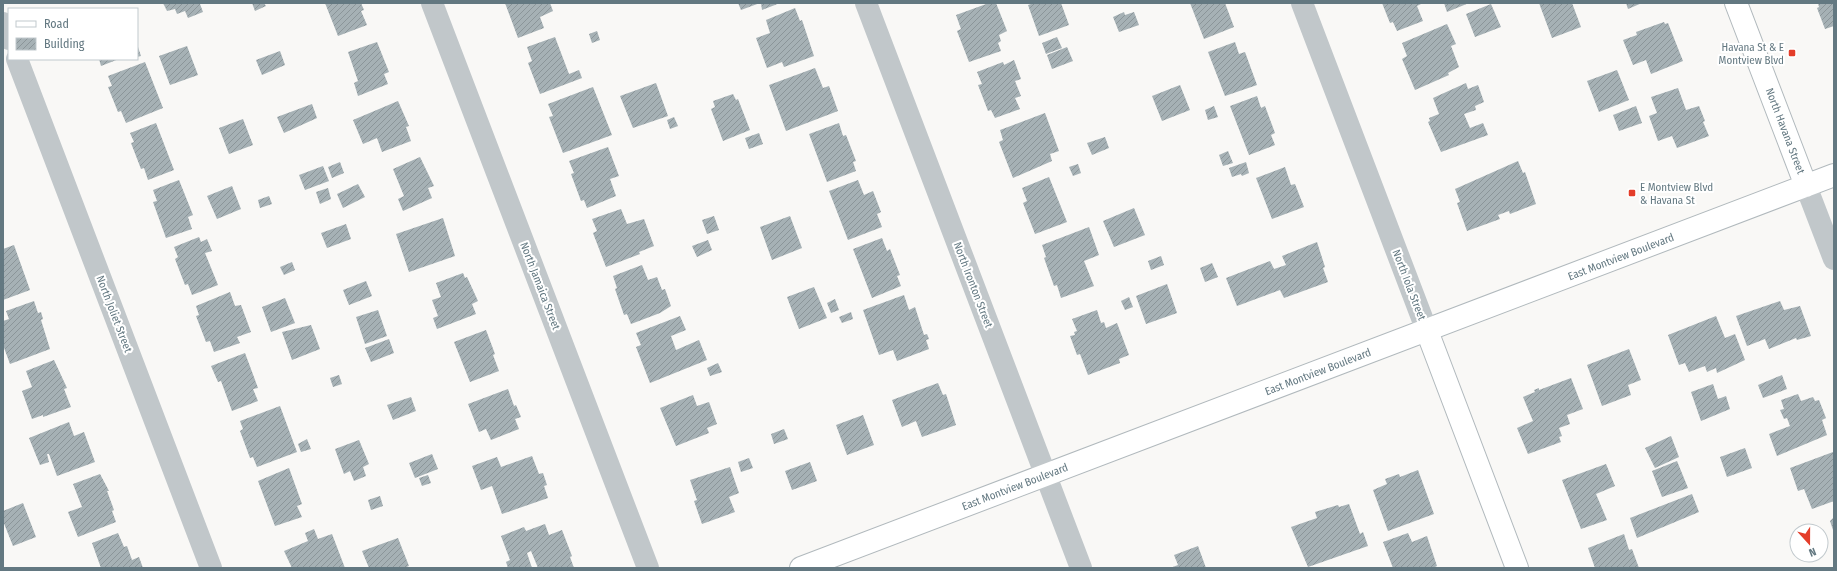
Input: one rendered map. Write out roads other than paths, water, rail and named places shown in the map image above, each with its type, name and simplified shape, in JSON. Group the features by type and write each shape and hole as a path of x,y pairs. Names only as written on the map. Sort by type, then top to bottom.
{"main road":[{"name":"North Havana Street","path":"1736,3 1806,186"},
{"name":"East Montview Boulevard","path":"802,568 1834,175"},
{"name":"North Iola Street","path":"1427,331 1517,568"}],"street":[{"name":"North Jamaica Street","path":"432,3 648,568"},
{"name":"North Ironton Street","path":"866,3 1081,568"},
{"name":"North Iola Street","path":"1302,3 1427,331"},
{"path":"3,23 8,36"},
{"name":"North Joliet Street","path":"17,60 211,568"},
{"name":"North Havana Street","path":"1806,186 1834,259"}],"place":[{"name":"Havana St & E Montview Blvd","path":"1792,53"},
{"name":"E Montview Blvd & Havana St","path":"1632,193"}]}
